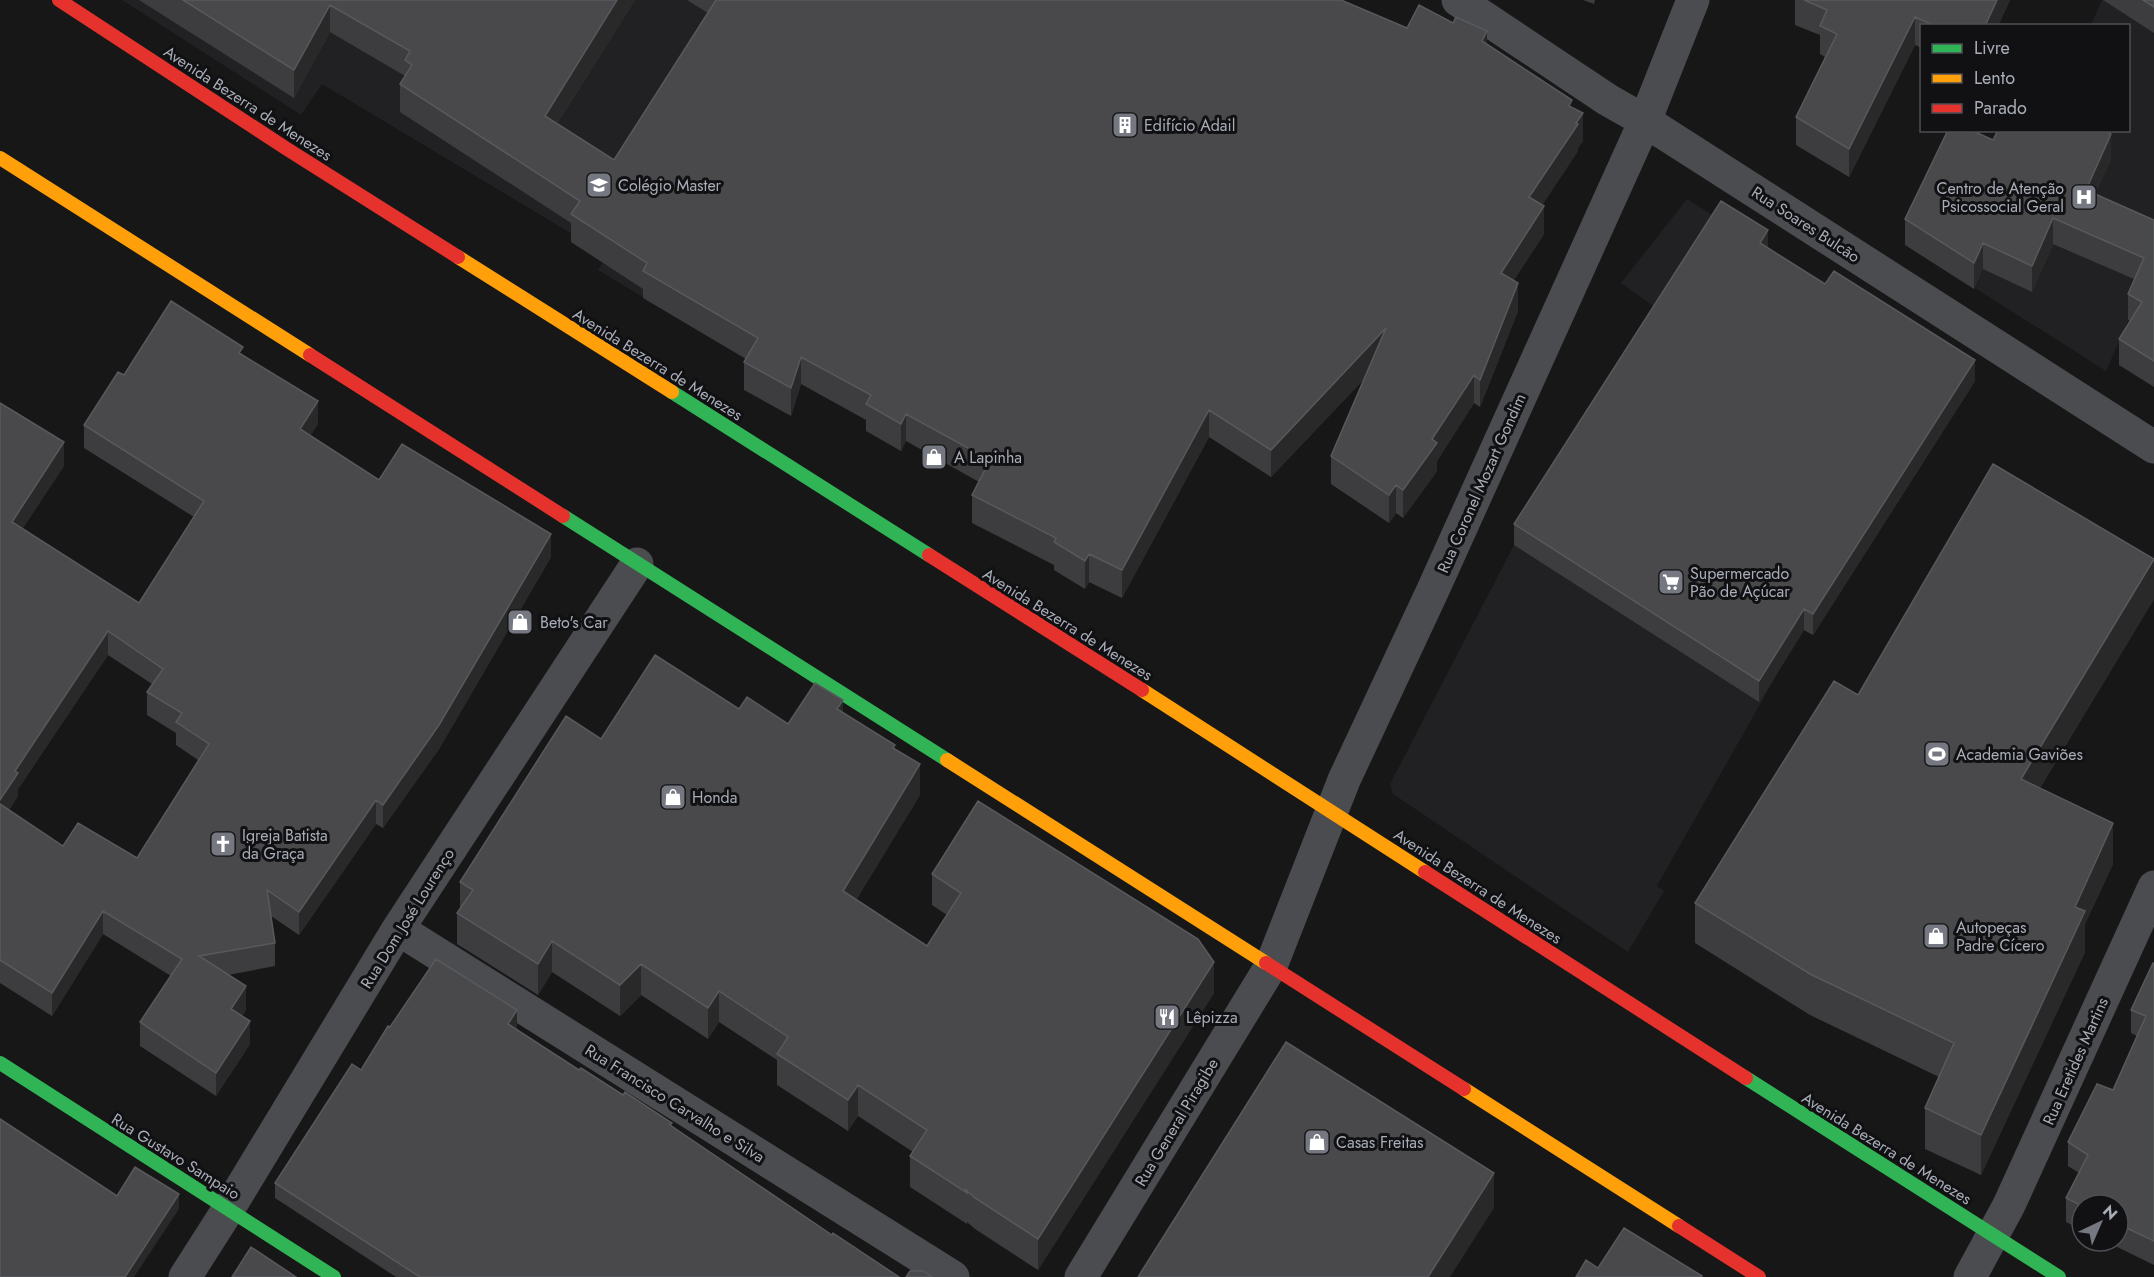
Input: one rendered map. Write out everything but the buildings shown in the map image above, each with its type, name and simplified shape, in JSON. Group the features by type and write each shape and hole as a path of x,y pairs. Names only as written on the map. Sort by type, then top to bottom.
{"main road":[{"name":"Avenida Bezerra de Menezes","path":"59,0 287,149 1332,811 2059,1277"},
{"path":"0,158 1760,1277"},
{"name":"Rua Gustavo Sampaio","path":"0,1063 334,1277"}],"street":[{"name":"Rua Soares Bulcão","path":"1458,0 1608,100 1645,121 2154,447"},
{"name":"Rua Coronel Mozart Gondim","path":"1271,966 1332,811 1645,121 1693,0"},
{"name":"Rua Dom José Lourenço","path":"184,1277 229,1208 398,929 637,564"},
{"name":"Rua Eretides Martins","path":"1970,1277 2014,1195 2154,887"},
{"name":"Rua Francisco Carvalho e Silva","path":"398,929 953,1277"},
{"name":"Rua General Piragibe","path":"1081,1277 1271,966"}],"shaded area":[{"name":"Colégio Master","path":"122,0 809,0 646,299 598,270 607,255 322,84 301,115"},
{"name":"Centro de Atenção Psicossocial Geral","path":"2102,0 2142,0 2154,8 2154,263 2106,371 1975,288 2044,132 2130,132 2130,24 2091,24"},
{"name":"Supermercado Pão de Açúcar","path":"1687,199 1975,381 1813,635 1804,630 1780,669 1657,886 1664,891 1628,952 1393,794 1390,784 1514,545 1663,313 1621,283"}],"traffic: fast":[{"path":"672,392 929,555"},
{"path":"563,516 947,760"},
{"path":"0,1063 334,1277"},
{"path":"1746,1078 2059,1277"}],"traffic: slow":[{"path":"0,158 310,355"},
{"path":"458,257 672,392"},
{"path":"1142,690 1425,872"},
{"path":"947,760 1266,963"},
{"path":"1464,1089 1679,1226"}],"traffic: jam":[{"path":"59,0 287,149 458,257"},
{"path":"310,355 563,516"},
{"path":"929,555 1142,690"},
{"path":"1425,872 1746,1078"},
{"path":"1266,963 1464,1089"},
{"path":"1679,1226 1759,1277"}],"place":[{"name":"Edifício Adail","path":"1125,125"},
{"name":"Colégio Master","path":"599,185"},
{"name":"Centro de Atenção Psicossocial Geral","path":"2084,197"},
{"name":"A Lapinha","path":"934,457"},
{"name":"Supermercado Pão de Açúcar","path":"1671,582"},
{"name":"Beto's Car","path":"520,622"},
{"name":"Academia Gaviões","path":"1937,754"},
{"name":"Honda","path":"673,797"},
{"name":"Igreja Batista da Graça","path":"223,844"},
{"name":"Autopeças Padre Cícero","path":"1936,936"},
{"name":"Lêpizza","path":"1167,1017"},
{"name":"Casas Freitas","path":"1317,1142"}]}
